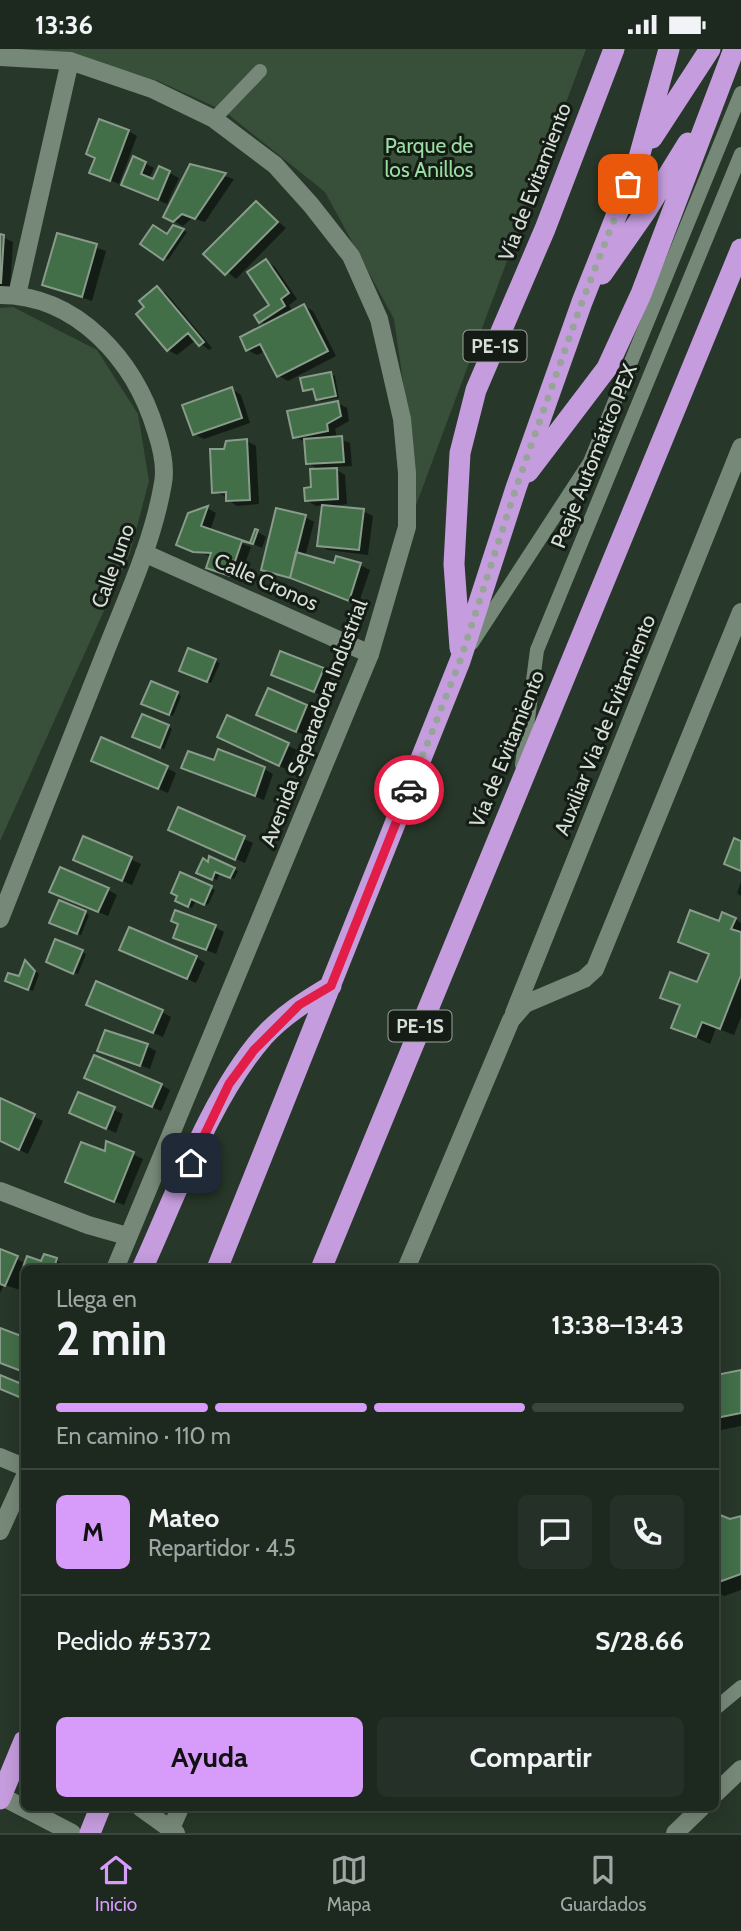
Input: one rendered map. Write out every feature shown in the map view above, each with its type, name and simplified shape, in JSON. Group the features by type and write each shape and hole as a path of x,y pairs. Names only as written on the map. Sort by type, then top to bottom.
{"highway":[{"name":"Vía de Evitamiento","path":"460,661 454,564 460,453 476,390 545,229 614,49"},
{"name":"Vía de Evitamiento","path":"219,1265 460,661 516,488 582,302 638,161 669,49"},
{"name":"Vía de Evitamiento","path":"664,73 675,49"},
{"name":"Vía de Evitamiento","path":"638,161 710,49"},
{"name":"Vía de Evitamiento","path":"516,488 607,369 641,294 734,49"},
{"name":"Vía de Evitamiento","path":"582,302 646,211 722,80"},
{"name":"Vía de Evitamiento","path":"323,1265 741,249"},
{"path":"144,1265 229,1084 279,1022 299,1005 331,986"},
{"path":"1,1798 21,1748"},
{"path":"90,1833 99,1811"}],"street":[{"name":"Avenida Separadora Industrial","path":"0,57 70,61 152,89 215,118 275,165 351,256 379,319 402,419 407,473 407,527 370,654 116,1265"},
{"path":"9,295 70,61"},
{"name":"Calle Juno","path":"0,919 144,553 164,480 160,443 143,395 131,371 105,339 66,312 9,295"},
{"name":"Auxiliar Via de Evitamiento","path":"511,1020 741,447"},
{"name":"Calle Cronos","path":"144,553 370,654"},
{"path":"408,1265 511,1020 525,1004 584,979 595,969 741,612"},
{"path":"0,1191 88,1225 127,1236"},
{"path":"0,1457 21,1466"},
{"path":"1,1526 21,1484"},
{"path":"719,1790 741,1769"},
{"path":"1,1798 21,1808"},
{"path":"27,1811 72,1833"},
{"path":"145,1811 172,1831 179,1811"},
{"path":"675,1833 698,1811"}],"lane":[{"path":"215,118 260,71"},
{"path":"460,661 590,461 741,93"},
{"name":"Peaje Automático PEX","path":"519,784 537,650 741,154"},
{"path":"719,1705 741,1686"}],"green space":[{"name":"Parque de los Anillos","path":"0,49 586,49 412,516 409,424 394,319 325,192 224,111 158,81 69,53"},
{"path":"13,307 97,350 138,414 149,481 130,553 0,841 0,308"}],"building":[{"path":"99,119 129,130 110,181 89,173 95,158 86,154"},
{"path":"133,156 146,162 141,174 153,179 159,166 170,171 158,200 121,185"},
{"path":"190,164 226,173 195,219 182,214 173,222 163,217"},
{"path":"256,201 278,222 225,275 203,254"},
{"path":"153,225 167,234 173,225 184,229 163,260 140,244"},
{"path":"57,233 97,244 82,297 42,285"},
{"path":"0,234 4,235 1,283 0,283"},
{"path":"266,259 289,293 281,299 285,306 259,323 254,315 269,305 247,272"},
{"path":"157,286 204,342 199,346 188,333 167,351 136,314 144,307 139,301"},
{"path":"304,304 328,351 277,377 260,344 246,351 240,337"},
{"path":"331,372 336,396 316,400 313,389 303,391 300,378"},
{"path":"232,387 242,418 193,435 182,405"},
{"path":"338,401 341,416 327,424 328,431 293,438 287,411"},
{"path":"342,436 344,462 306,464 304,439"},
{"path":"247,439 250,500 226,501 226,492 212,493 210,449 224,449 226,441"},
{"path":"337,468 338,499 305,501 304,488 311,487 310,469"},
{"path":"322,505 364,509 359,550 317,546"},
{"path":"208,506 201,526 250,543 255,529 258,530 253,544 242,541 230,576 206,568 211,553 193,552 176,545 188,513"},
{"path":"276,508 306,515 290,578 261,570"},
{"path":"296,552 334,563 336,556 361,563 349,601 290,578"},
{"path":"188,648 216,659 207,682 179,671"},
{"path":"280,651 324,668 314,692 271,675"},
{"path":"151,681 178,692 169,715 141,704"},
{"path":"268,688 307,705 296,732 256,715"},
{"path":"142,714 169,725 160,748 132,737"},
{"path":"227,715 289,743 279,766 217,737"},
{"path":"101,737 168,766 158,789 91,761"},
{"path":"218,749 265,767 255,796 181,768 188,751 214,760"},
{"path":"178,807 245,836 235,860 168,830"},
{"path":"83,836 132,857 122,881 73,860"},
{"path":"734,838 741,841 741,871 724,864"},
{"path":"209,856 235,868 230,878 215,872 212,880 196,873 203,858 208,862"},
{"path":"60,867 109,888 98,912 49,892"},
{"path":"180,872 212,886 204,905 191,899 188,907 175,901 177,896 171,893"},
{"path":"59,900 86,911 77,934 49,923"},
{"path":"175,910 216,925 206,950 173,938 178,924 171,921"},
{"path":"690,910 719,921 722,912 736,918 731,929 741,932 741,975 720,1029 702,1022 696,1037 671,1028 680,1005 660,998 670,972 697,982 709,954 678,942"},
{"path":"129,927 197,956 187,979 119,950"},
{"path":"55,939 83,950 73,974 46,962"},
{"path":"25,960 35,971 28,990 5,981 8,973 19,976"},
{"path":"96,981 163,1010 153,1033 86,1005"},
{"path":"105,1030 148,1044 140,1066 97,1051"},
{"path":"94,1055 162,1084 152,1107 84,1078"},
{"path":"78,1092 115,1107 106,1129 69,1113"},
{"path":"0,1098 35,1114 19,1150 0,1141"},
{"path":"106,1141 134,1152 114,1202 65,1182 81,1142 105,1151"},
{"path":"0,1249 18,1256 5,1286 0,1284"},
{"path":"44,1254 57,1258 55,1265 24,1265 27,1256 41,1261"},
{"path":"0,1328 21,1336 21,1371 0,1363"},
{"path":"741,1370 741,1413 719,1417 719,1374"},
{"path":"0,1375 21,1384 21,1398 0,1389"},
{"path":"719,1516 730,1519 741,1516 741,1574 719,1582"}],"way so far":[{"path":"409,790 460,661 516,488 582,302 628,184"}],"route":[{"path":"191,1163 229,1084 244,1062 279,1022 299,1005 331,986 409,790"}]}
